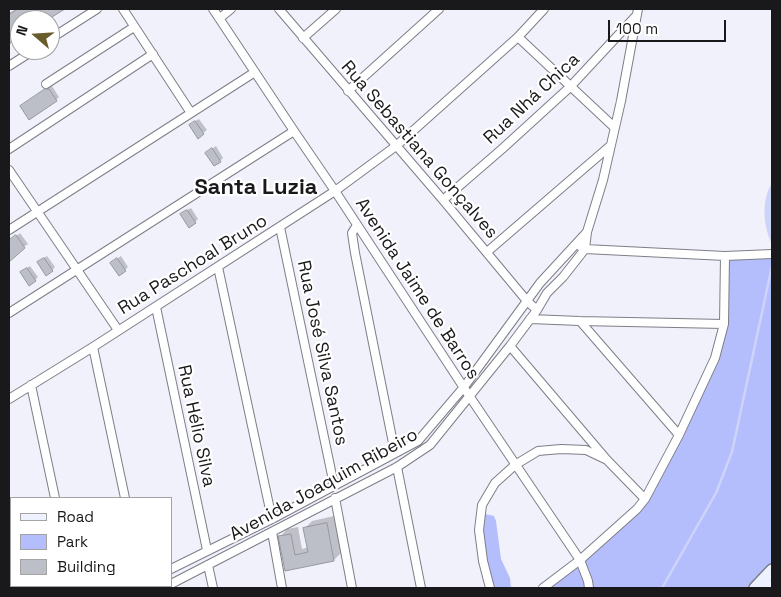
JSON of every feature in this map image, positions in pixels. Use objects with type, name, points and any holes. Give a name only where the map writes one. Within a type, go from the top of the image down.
[{"type":"street","points":[[60,33],[97,9]]},
{"type":"street","points":[[123,9],[191,113]]},
{"type":"street","name":"Avenida Jaime de Barros","points":[[214,9],[515,465],[580,560],[589,588]]},
{"type":"street","points":[[220,18],[230,9]]},
{"type":"street","name":"Rua Sebastiana Gonçalves","points":[[279,9],[528,302],[537,310]]},
{"type":"street","points":[[303,38],[336,9]]},
{"type":"street","points":[[348,91],[439,9]]},
{"type":"street","name":"Rua Paschoal Bruno","points":[[9,399],[156,307],[335,191],[396,146],[518,37],[544,9]]},
{"type":"street","points":[[585,249],[586,232],[603,180],[637,12]]},
{"type":"street","name":"Rua Nhá Chica","points":[[443,200],[570,87],[637,12]]},
{"type":"street","points":[[46,84],[134,27]]},
{"type":"street","points":[[518,37],[614,127]]},
{"type":"street","points":[[9,149],[153,54]]},
{"type":"street","points":[[9,230],[255,72]]},
{"type":"street","points":[[9,313],[294,131]]},
{"type":"street","points":[[487,252],[610,146]]},
{"type":"street","points":[[9,170],[36,213],[118,330]]},
{"type":"street","points":[[357,225],[352,234],[355,253],[395,453]]},
{"type":"street","name":"Rua José Silva Santos","points":[[280,227],[334,485]]},
{"type":"street","name":"Avenida Joaquim Ribeiro","points":[[172,568],[272,519],[418,441],[464,387],[528,302],[540,283],[586,232]]},
{"type":"street","points":[[575,244],[585,249],[725,256],[771,254]]},
{"type":"street","name":"Avenida Joaquim Ribeiro","points":[[172,584],[397,466],[430,445],[510,346],[547,294],[585,249]]},
{"type":"street","points":[[544,588],[580,560],[637,509],[645,499],[679,435],[714,358],[724,324],[725,256]]},
{"type":"street","points":[[218,267],[272,519]]},
{"type":"street","name":"Rua Hélio Silva","points":[[156,307],[207,550]]},
{"type":"street","points":[[530,319],[724,324]]},
{"type":"street","points":[[580,321],[679,435]]},
{"type":"street","points":[[510,346],[607,460],[645,499]]},
{"type":"street","points":[[93,347],[125,497]]},
{"type":"street","points":[[31,385],[55,497]]},
{"type":"street","points":[[490,588],[483,561],[479,530],[482,505],[495,483],[515,465],[538,452],[561,449],[586,450],[607,460]]},
{"type":"street","points":[[397,466],[420,588]]},
{"type":"street","points":[[335,498],[352,588]]},
{"type":"street","points":[[272,532],[282,588]]},
{"type":"street","points":[[208,565],[213,588]]},
{"type":"street","points":[[755,588],[772,570]]},
{"type":"green space","points":[[772,255],[772,570],[754,588],[543,588],[637,509],[715,358],[724,324],[725,256]]},
{"type":"green space","points":[[485,514],[494,516],[496,521],[501,559],[510,578],[511,588],[494,588],[482,540]]},
{"type":"shaded area","points":[[772,183],[772,244],[764,214],[766,197]]},
{"type":"building","points":[[65,9],[60,12],[60,10],[16,10]]},
{"type":"building","points":[[10,14],[9,44],[9,15]]},
{"type":"building","points":[[45,89],[49,89],[57,101],[29,120],[20,106]]},
{"type":"building","points":[[195,121],[204,134],[198,139],[189,125]]},
{"type":"building","points":[[212,148],[221,162],[214,166],[205,153]]},
{"type":"building","points":[[187,210],[196,223],[189,228],[180,214]]},
{"type":"building","points":[[16,235],[25,248],[9,262],[9,240]]},
{"type":"building","points":[[44,258],[53,271],[46,276],[37,262]]},
{"type":"building","points":[[117,258],[126,271],[119,276],[110,263]]},
{"type":"building","points":[[27,268],[36,281],[29,286],[20,272]]},
{"type":"building","points":[[327,523],[334,561],[285,571],[278,536],[291,534],[295,555],[308,552],[303,528]]},
{"type":"waterway","points":[[662,588],[716,493],[732,452],[772,266]]},
{"type":"district","name":"Santa Luzia","points":[[256,188]]}]
